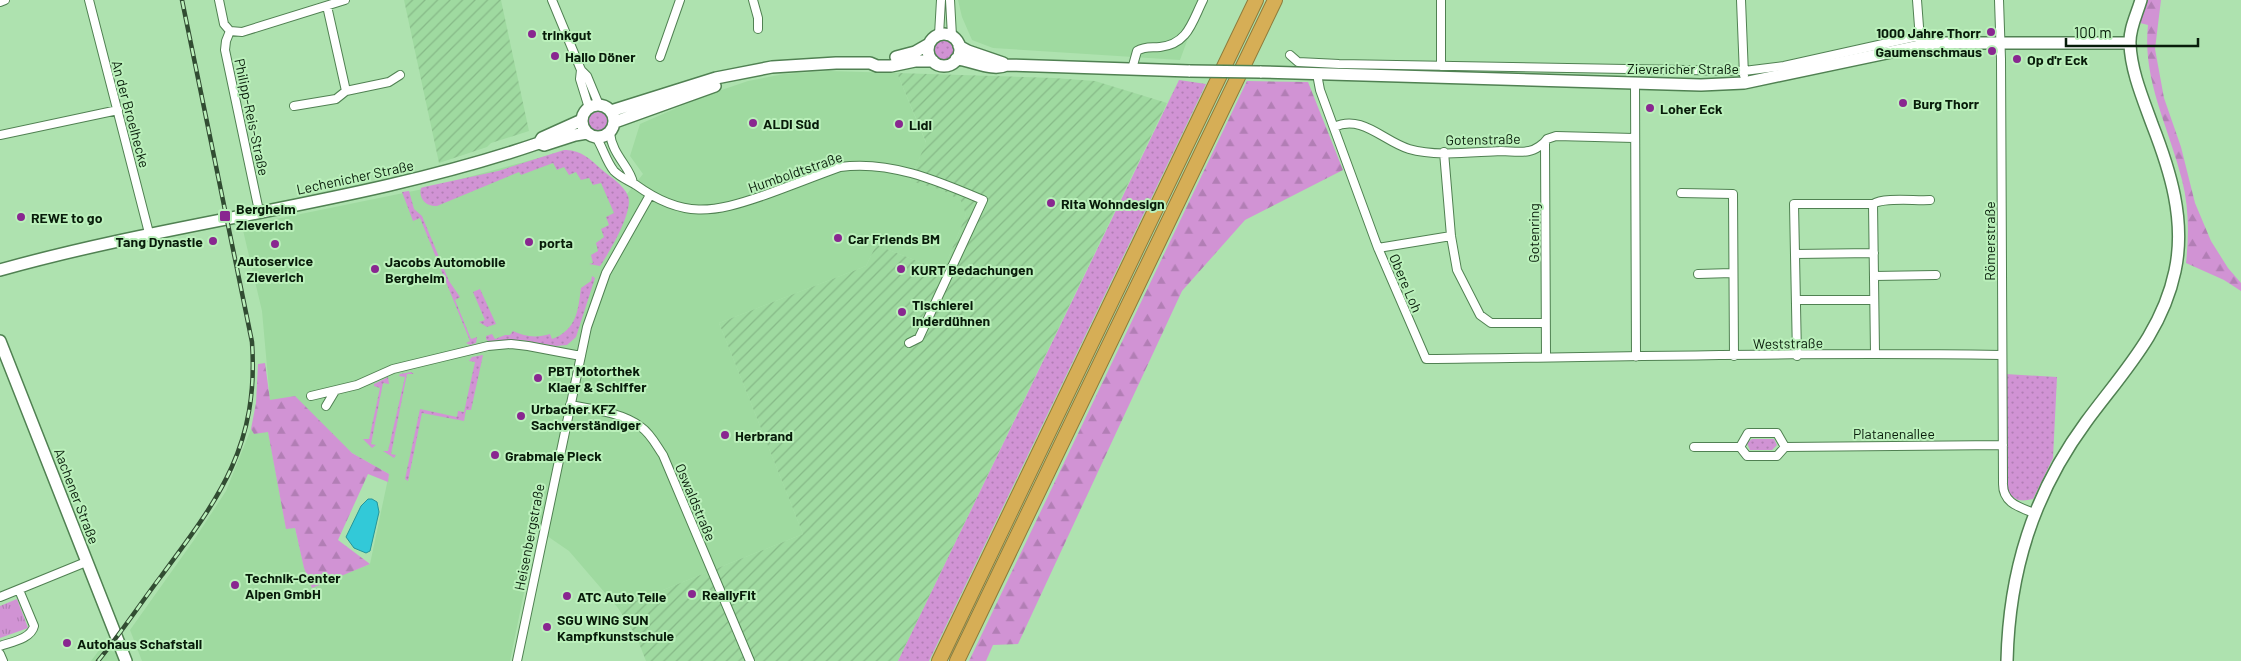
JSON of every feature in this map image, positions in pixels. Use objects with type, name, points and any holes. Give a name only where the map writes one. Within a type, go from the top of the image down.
[{"type":"highway","points":[[939,661],[1256,0]]},
{"type":"highway","points":[[957,661],[1275,0]]},
{"type":"street","points":[[0,2],[5,0]]},
{"type":"street","name":"An der Broelhecke","points":[[89,0],[149,233]]},
{"type":"street","points":[[219,0],[224,24],[230,31],[242,32],[345,0]]},
{"type":"street","points":[[552,0],[581,70],[588,76],[594,106],[612,122],[744,74],[772,67],[806,63],[870,63],[915,52],[929,44],[939,35],[941,0]]},
{"type":"street","points":[[660,57],[680,0]]},
{"type":"street","points":[[753,0],[758,18],[758,29]]},
{"type":"street","points":[[950,0],[952,36],[959,46],[1007,65]]},
{"type":"street","points":[[1132,69],[1137,51],[1142,48],[1165,46],[1181,40],[1203,0]]},
{"type":"street","points":[[1441,0],[1441,66]]},
{"type":"street","points":[[1741,0],[1744,83]]},
{"type":"street","points":[[1917,0],[1920,40]]},
{"type":"street","name":"Römerstraße","points":[[1999,0],[2003,493],[2010,502],[2034,513]]},
{"type":"street","points":[[2007,661],[2008,632],[2015,576],[2034,513],[2072,442],[2135,359],[2150,334],[2165,306],[2176,268],[2178,221],[2173,188],[2168,167],[2139,86],[2130,43],[2141,0]]},
{"type":"street","points":[[327,6],[346,91]]},
{"type":"street","name":"Philipp-Reis-Straße","points":[[230,31],[225,50],[259,211]]},
{"type":"street","points":[[939,35],[952,36]]},
{"type":"street","name":"Zievericher Straße","points":[[1007,65],[1635,83],[1744,83],[1920,40]]},
{"type":"street","name":"Zievericher Straße","points":[[1290,55],[1298,62],[1744,71],[1784,66],[1920,40],[2000,44],[2130,43]]},
{"type":"street","points":[[929,44],[929,53],[933,61]]},
{"type":"street","points":[[956,60],[959,46]]},
{"type":"street","points":[[870,63],[877,66],[891,66],[915,61],[933,61],[945,65],[956,60],[966,60],[996,68],[1007,65]]},
{"type":"street","name":"Obere Loh","points":[[1317,74],[1320,90],[1378,248],[1426,359],[1576,357]]},
{"type":"street","points":[[294,106],[336,99],[346,91],[389,82],[400,75]]},
{"type":"street","points":[[1635,83],[1636,357]]},
{"type":"street","points":[[592,135],[582,120],[594,106]]},
{"type":"street","points":[[0,135],[118,110]]},
{"type":"street","name":"Lechenicher Straße","points":[[539,143],[542,138],[582,120]]},
{"type":"street","name":"Lechenicher Straße","points":[[0,270],[149,233],[414,180],[539,143],[544,145],[575,135],[606,136],[612,122]]},
{"type":"street","name":"Humboldtstraße","points":[[612,122],[616,153],[632,178],[633,183]]},
{"type":"street","name":"Gotenstraße","points":[[1334,128],[1342,124],[1355,124],[1374,130],[1408,149],[1444,152],[1529,151],[1545,143],[1547,139],[1556,136],[1634,138]]},
{"type":"street","name":"Humboldtstraße","points":[[592,135],[613,169],[628,183],[633,183],[650,195],[676,206],[695,210],[728,208],[840,167],[865,165],[886,166],[952,186],[984,200],[919,338],[909,343]]},
{"type":"street","name":"Gotenring","points":[[1545,143],[1546,358]]},
{"type":"street","points":[[1444,152],[1451,236],[1457,270],[1480,314],[1491,323],[1546,323]]},
{"type":"street","points":[[1681,193],[1733,194],[1734,356]]},
{"type":"street","name":"Heisenbergstraße","points":[[517,661],[587,326],[606,273],[650,195]]},
{"type":"street","points":[[1797,356],[1794,204],[1873,204],[1886,199],[1900,201],[1930,200]]},
{"type":"street","points":[[1873,204],[1875,353]]},
{"type":"street","points":[[1378,248],[1451,236]]},
{"type":"street","points":[[1795,254],[1874,253]]},
{"type":"street","points":[[1698,274],[1732,273]]},
{"type":"street","points":[[1874,276],[1936,275]]},
{"type":"street","points":[[1796,300],[1874,300]]},
{"type":"street","name":"Aachener Straße","points":[[0,341],[126,661]]},
{"type":"street","points":[[311,396],[357,385],[393,369],[488,346],[511,344],[581,356]]},
{"type":"street","name":"Weststraße","points":[[1576,357],[1797,356],[1875,353],[2001,355]]},
{"type":"street","points":[[326,406],[335,391]]},
{"type":"street","name":"Oswaldstraße","points":[[570,405],[613,414],[640,425],[652,437],[666,463],[750,661]]},
{"type":"street","points":[[1740,447],[1748,433],[1777,433],[1785,447]]},
{"type":"street","name":"Platanenallee","points":[[1694,447],[1740,447],[1747,456],[1777,456],[1785,447],[2003,445]]},
{"type":"street","points":[[0,597],[86,562]]},
{"type":"street","points":[[0,646],[28,635],[33,630],[32,621],[19,590]]},
{"type":"street","points":[[0,654],[3,661]]},
{"type":"shaded area","points":[[404,0],[501,0],[529,131],[439,163]]},
{"type":"shaded area","points":[[958,0],[1202,0],[1180,60],[993,48],[972,40],[962,17]]},
{"type":"shaded area","points":[[828,71],[897,73],[926,143],[910,180],[942,190],[962,201],[966,215],[943,271],[876,245],[866,266],[719,323],[803,534],[618,608],[569,551],[537,529],[510,661],[142,661],[130,630],[194,540],[226,491],[251,429],[254,434],[268,431],[286,528],[295,528],[304,567],[312,587],[370,564],[389,474],[352,453],[333,436],[270,400],[262,311],[242,226],[428,188],[561,152],[590,161],[617,183],[627,194],[643,174],[630,156],[640,124],[704,96],[748,81],[784,74]]},
{"type":"shaded area","points":[[897,73],[1095,81],[1167,103],[898,661],[646,661],[637,638],[618,608],[803,534],[719,323],[866,266],[876,245],[943,271],[966,215],[961,201],[942,190],[910,181],[926,142]]},
{"type":"shaded area","points":[[106,641],[112,651],[117,653],[120,661],[91,661]]},
{"type":"green space","points":[[2146,0],[2161,0],[2155,49],[2164,98],[2181,147],[2195,203],[2211,241],[2228,268],[2241,283],[2241,291],[2224,280],[2186,263],[2188,232],[2186,200],[2177,160],[2153,84],[2147,45],[2148,25],[2140,23]]},
{"type":"green space","points":[[944,40],[951,43],[954,50],[951,57],[944,60],[937,57],[934,50],[937,43]]},
{"type":"green space","points":[[1179,80],[1206,84],[929,661],[898,661]]},
{"type":"green space","points":[[1247,81],[1308,82],[1343,170],[1245,220],[1182,291],[1018,644],[993,645],[986,661],[969,661]]},
{"type":"green space","points":[[598,112],[605,115],[608,122],[605,129],[598,132],[591,129],[588,122],[591,115]]},
{"type":"green space","points":[[564,150],[575,151],[589,158],[620,184],[628,196],[629,203],[624,221],[600,266],[589,264],[593,263],[591,255],[598,251],[596,243],[604,237],[601,229],[609,225],[606,217],[614,213],[601,183],[593,185],[589,178],[581,180],[576,172],[569,175],[564,167],[557,170],[553,163],[521,175],[519,172],[437,206],[427,204],[421,196],[421,188],[424,187],[498,171]]},
{"type":"green space","points":[[409,191],[414,209],[422,216],[449,281],[460,297],[455,300],[471,339],[477,337],[476,343],[470,345],[466,343],[470,341],[420,218],[413,221],[402,192]]},
{"type":"green space","points":[[592,276],[595,278],[576,337],[567,345],[556,346],[522,340],[488,341],[486,339],[486,336],[492,334],[495,339],[510,335],[513,331],[531,336],[550,334],[552,339],[560,335],[567,330],[575,318],[581,288],[591,281]]},
{"type":"green space","points":[[480,289],[496,324],[487,327],[479,322],[485,320],[473,292]]},
{"type":"green space","points":[[483,355],[471,410],[466,410],[464,421],[422,413],[408,481],[405,479],[420,409],[457,417],[458,411],[464,412],[475,362],[469,361],[472,357]]},
{"type":"green space","points":[[265,363],[270,400],[295,396],[352,453],[389,474],[388,482],[368,474],[338,540],[370,564],[312,588],[304,568],[295,528],[286,529],[268,432],[254,434],[251,429],[256,403],[258,364]]},
{"type":"green space","points":[[411,372],[414,374],[407,374],[391,454],[396,455],[394,458],[383,451],[388,451],[405,377],[399,376],[400,374]]},
{"type":"green space","points":[[2005,374],[2057,377],[2053,458],[2033,499],[2029,500],[2015,498],[2007,490]]},
{"type":"green space","points":[[388,377],[389,384],[383,383],[371,444],[376,445],[372,448],[363,439],[369,439],[380,388],[374,386],[374,384]]},
{"type":"green space","points":[[1752,439],[1774,439],[1777,445],[1772,450],[1750,450],[1747,443]]},
{"type":"green space","points":[[17,599],[28,628],[0,638],[0,606]]},
{"type":"water","points":[[368,499],[377,502],[379,512],[370,551],[366,553],[354,548],[346,537],[361,506]]},
{"type":"railway","points":[[98,661],[183,547],[218,494],[242,440],[249,411],[253,378],[252,342],[182,0]]},
{"type":"place","name":"1000 Jahre Thorr","points":[[1991,32]]},
{"type":"place","name":"trinkgut","points":[[532,34]]},
{"type":"place","name":"Gaumenschmaus","points":[[1992,51]]},
{"type":"place","name":"Hallo Döner","points":[[555,56]]},
{"type":"place","name":"Op d'r Eck","points":[[2017,59]]},
{"type":"place","name":"Burg Thorr","points":[[1903,103]]},
{"type":"place","name":"Loher Eck","points":[[1650,108]]},
{"type":"place","name":"ALDI Süd","points":[[753,123]]},
{"type":"place","name":"Lidl","points":[[899,124]]},
{"type":"place","name":"Rita Wohndesign","points":[[1051,203]]},
{"type":"place","name":"Bergheim Zieverich","points":[[225,216]]},
{"type":"place","name":"REWE to go","points":[[21,217]]},
{"type":"place","name":"Car Friends BM","points":[[838,238]]},
{"type":"place","name":"Tang Dynastie","points":[[213,241]]},
{"type":"place","name":"porta","points":[[529,242]]},
{"type":"place","name":"Autoservice Zieverich","points":[[275,244]]},
{"type":"place","name":"Jacobs Automobile Bergheim","points":[[375,269]]},
{"type":"place","name":"KURT Bedachungen","points":[[901,269]]},
{"type":"place","name":"Tischlerei Inderdühnen","points":[[902,312]]},
{"type":"place","name":"PBT Motorthek Klaer & Schiffer","points":[[538,378]]},
{"type":"place","name":"Urbacher KFZ Sachverständiger","points":[[521,416]]},
{"type":"place","name":"Herbrand","points":[[725,435]]},
{"type":"place","name":"Grabmale Pieck","points":[[495,455]]},
{"type":"place","name":"Technik-Center Alpen GmbH","points":[[235,585]]},
{"type":"place","name":"ReallyFit","points":[[692,594]]},
{"type":"place","name":"ATC Auto Teile","points":[[567,596]]},
{"type":"place","name":"SGU WING SUN Kampfkunstschule","points":[[547,627]]},
{"type":"place","name":"Autohaus Schafstall","points":[[67,643]]}]
